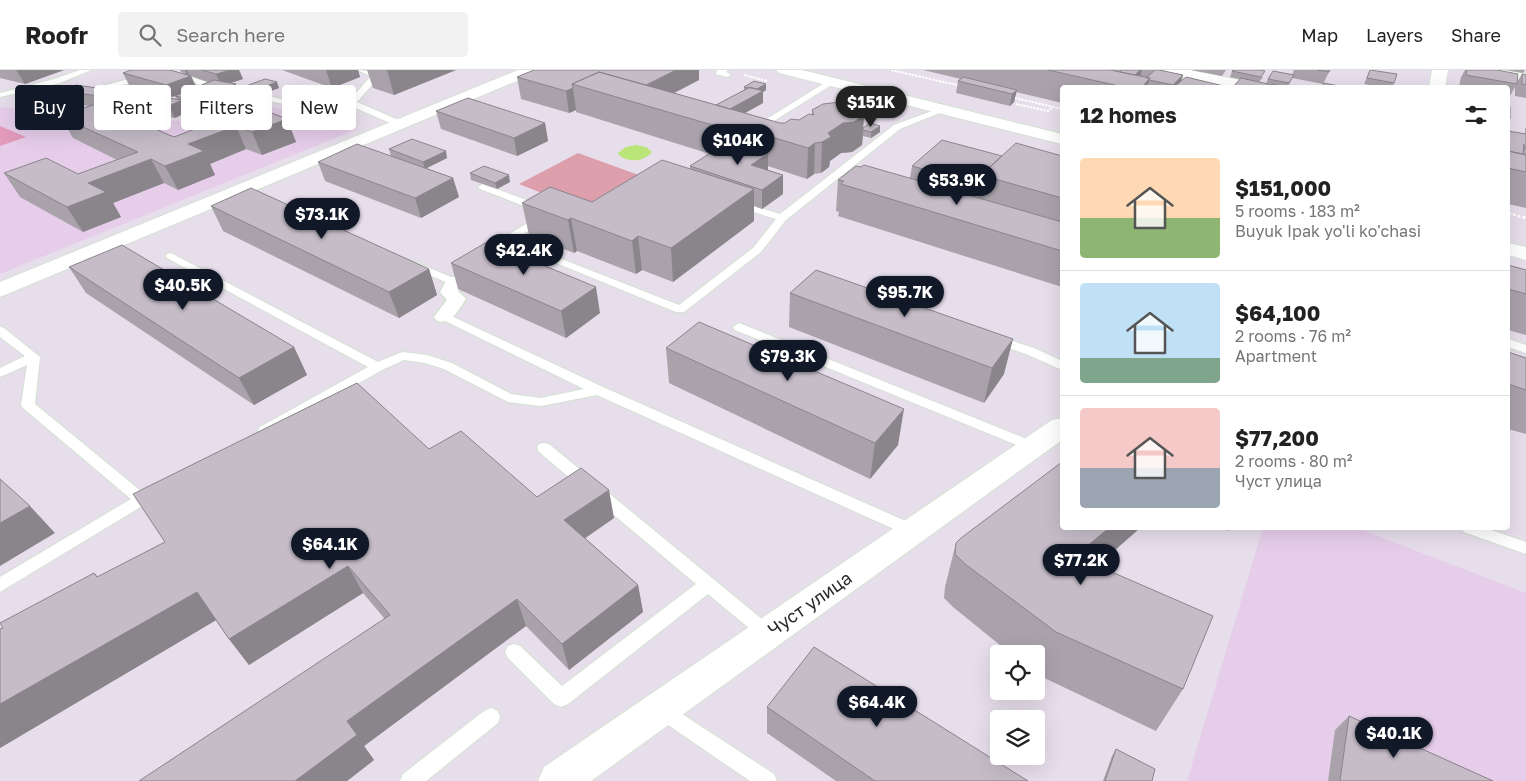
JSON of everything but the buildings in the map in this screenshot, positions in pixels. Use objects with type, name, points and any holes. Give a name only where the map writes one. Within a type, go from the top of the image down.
[{"type":"street","points":[[0,290],[531,70]]},
{"type":"street","points":[[784,70],[829,76],[1060,127]]},
{"type":"street","points":[[1168,70],[1240,85]]},
{"type":"street","points":[[1438,85],[1440,70]]},
{"type":"street","points":[[1475,70],[1526,79]]},
{"type":"street","points":[[829,76],[944,110],[1060,139]]},
{"type":"street","points":[[1510,235],[1526,239]]},
{"type":"street","points":[[1510,250],[1526,254]]},
{"type":"street","points":[[443,317],[457,298],[449,292],[454,282]]},
{"type":"street","name":"Чуст улица","points":[[558,781],[1060,428]]},
{"type":"lane","points":[[0,95],[57,81],[88,70]]},
{"type":"lane","points":[[183,70],[171,74],[209,85]]},
{"type":"lane","points":[[361,70],[376,75]]},
{"type":"lane","points":[[356,98],[376,75],[388,70]]},
{"type":"lane","points":[[709,70],[723,72]]},
{"type":"lane","points":[[113,85],[154,75]]},
{"type":"lane","points":[[763,124],[829,76]]},
{"type":"lane","points":[[356,105],[400,124]]},
{"type":"lane","points":[[483,187],[552,213],[505,240],[680,310],[757,250],[782,218],[897,127],[944,110]]},
{"type":"lane","points":[[243,189],[260,197]]},
{"type":"lane","points":[[726,201],[782,218]]},
{"type":"lane","points":[[171,256],[378,367]]},
{"type":"lane","points":[[401,259],[454,282]]},
{"type":"lane","points":[[443,317],[598,390],[913,531]]},
{"type":"lane","points":[[739,327],[1034,447]]},
{"type":"lane","points":[[0,332],[34,357]]},
{"type":"lane","points":[[982,335],[1030,351],[1060,365]]},
{"type":"lane","points":[[1510,344],[1526,349]]},
{"type":"lane","points":[[251,438],[378,367],[402,356],[427,359],[448,366],[508,398],[541,402],[598,390]]},
{"type":"lane","points":[[0,373],[34,357]]},
{"type":"lane","points":[[34,357],[28,405],[141,499]]},
{"type":"lane","points":[[544,448],[768,634]]},
{"type":"lane","points":[[0,585],[166,485]]},
{"type":"lane","points":[[1475,530],[1526,548]]},
{"type":"lane","points":[[514,652],[561,698],[708,584]]},
{"type":"lane","points":[[661,710],[767,781]]},
{"type":"lane","points":[[410,781],[491,717]]},
{"type":"path","points":[[891,70],[965,87]]},
{"type":"path","points":[[1002,95],[1060,109]]},
{"type":"path","points":[[1021,99],[1016,104],[1048,112],[1053,107]]},
{"type":"path","points":[[1510,214],[1526,218]]},
{"type":"shaded area","points":[[0,107],[15,108],[15,130],[84,130],[84,114],[94,114],[94,130],[171,130],[171,120],[181,121],[181,130],[272,130],[272,107],[282,110],[282,130],[355,130],[0,274]]},
{"type":"shaded area","points":[[0,126],[26,137],[0,146]]},
{"type":"shaded area","points":[[636,145],[646,147],[652,152],[645,158],[636,160],[623,158],[619,155],[618,153],[626,147]]},
{"type":"shaded area","points":[[578,153],[655,181],[597,215],[519,184]]},
{"type":"shaded area","points":[[1262,530],[1362,530],[1526,593],[1526,781],[1187,781]]}]
